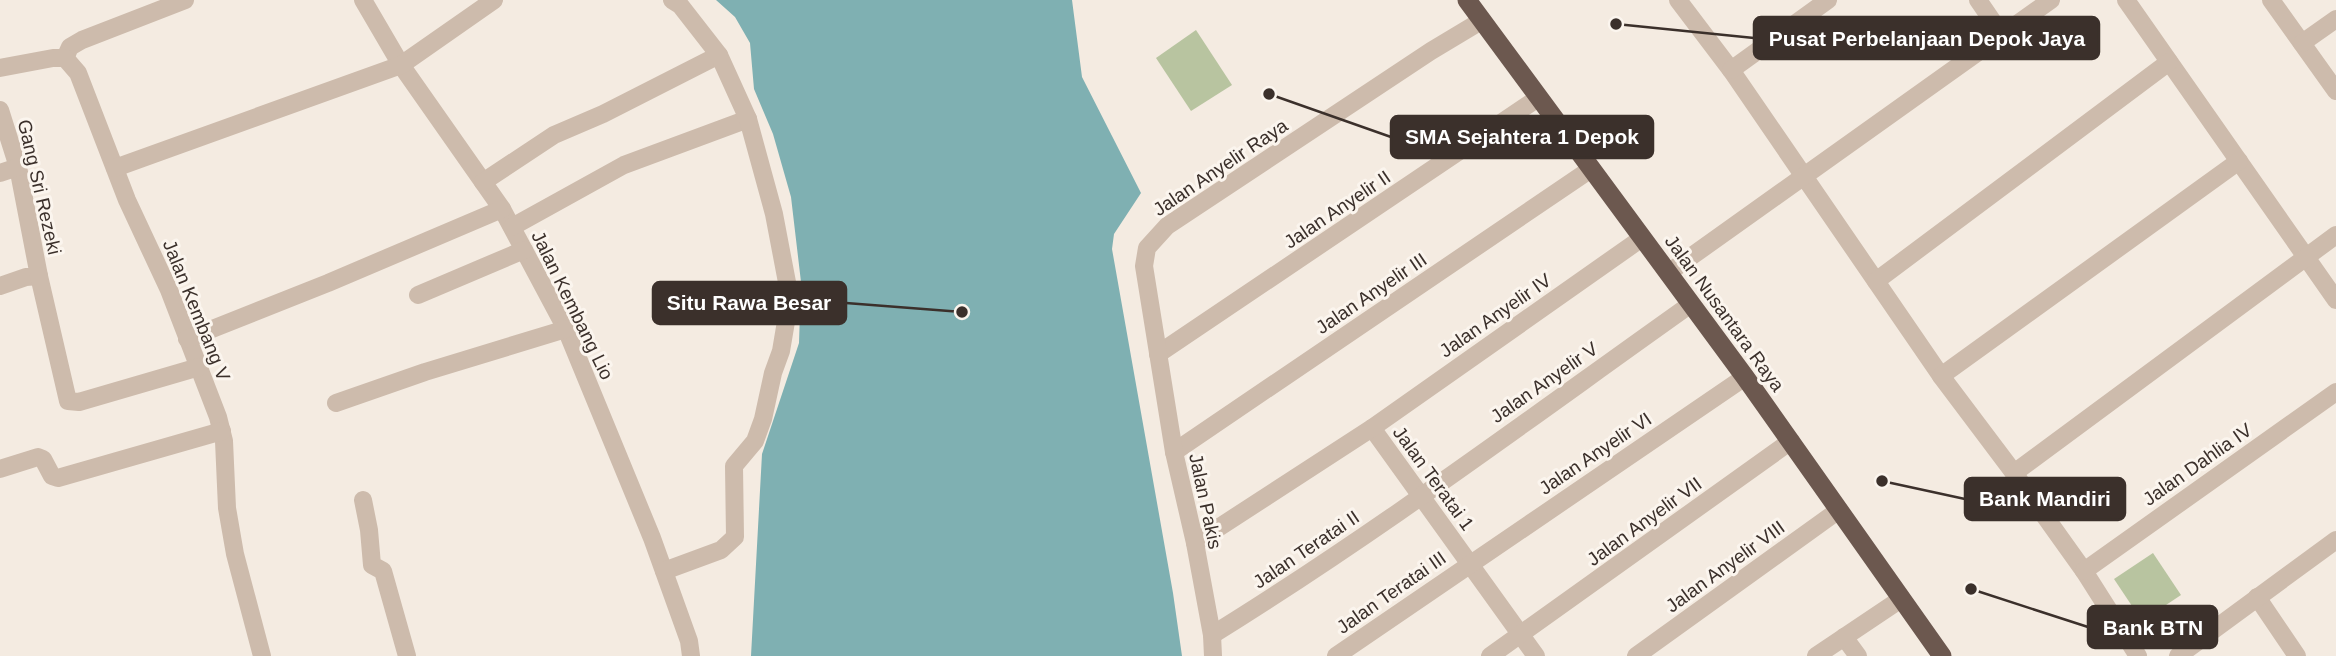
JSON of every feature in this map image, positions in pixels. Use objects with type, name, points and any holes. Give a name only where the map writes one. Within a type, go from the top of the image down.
[{"type":"highway","name":"Jalan Nusantara Raya","points":[[1467,0],[1745,377],[1942,656]]},
{"type":"street","points":[[0,68],[65,58],[70,47],[82,40],[185,0]]},
{"type":"street","name":"Jalan Kembang Lio","points":[[363,0],[401,65],[502,209],[566,329],[664,571],[689,641],[691,656]]},
{"type":"street","points":[[115,168],[401,65],[494,0]]},
{"type":"street","points":[[664,571],[721,550],[735,537],[734,466],[755,441],[763,419],[773,373],[781,351],[790,298],[774,214],[748,119],[719,55],[680,5],[672,0]]},
{"type":"street","points":[[1678,0],[1731,70],[1941,376],[2084,571],[2138,656]]},
{"type":"street","points":[[1731,70],[1828,0]]},
{"type":"street","points":[[1978,0],[2002,35]]},
{"type":"street","points":[[1668,274],[2051,0]]},
{"type":"street","points":[[2126,0],[2336,300]]},
{"type":"street","points":[[2271,0],[2336,91]]},
{"type":"street","points":[[2302,43],[2336,19]]},
{"type":"street","name":"Jalan Anyelir Raya","points":[[1158,354],[1144,266],[1147,248],[1154,238],[1167,226],[1481,21]]},
{"type":"street","points":[[483,182],[554,135],[603,114],[719,55]]},
{"type":"street","name":"Jalan Kembang V","points":[[65,58],[78,73],[127,200],[169,290],[222,430],[227,508],[234,554],[262,656]]},
{"type":"street","points":[[1876,281],[2169,61]]},
{"type":"street","name":"Jalan Anyelir II","points":[[1158,354],[1538,98]]},
{"type":"street","name":"Gang Sri Rezeki","points":[[0,110],[18,167],[39,275],[26,276],[0,286]]},
{"type":"street","points":[[512,227],[624,165],[748,119]]},
{"type":"street","points":[[1941,376],[2239,161]]},
{"type":"street","points":[[0,173],[18,167]]},
{"type":"street","name":"Jalan Anyelir III","points":[[1174,452],[1591,169]]},
{"type":"street","points":[[187,339],[502,209]]},
{"type":"street","points":[[2014,473],[2336,235]]},
{"type":"street","name":"Jalan Anyelir IV","points":[[1372,428],[1642,238]]},
{"type":"street","points":[[418,295],[524,250]]},
{"type":"street","points":[[39,275],[68,401],[79,402],[199,367]]},
{"type":"street","name":"Jalan Anyelir V","points":[[1422,495],[1691,304]]},
{"type":"street","points":[[336,403],[425,372],[566,329]]},
{"type":"street","name":"Jalan Pakis","points":[[1158,354],[1174,452],[1195,542],[1212,635],[1213,656]]},
{"type":"street","name":"Jalan Anyelir VI","points":[[1469,563],[1745,377]]},
{"type":"street","name":"Jalan Dahlia IV","points":[[2084,571],[2336,392]]},
{"type":"street","name":"Jalan Teratai 1","points":[[1195,542],[1372,428],[1536,656]]},
{"type":"street","points":[[0,469],[38,457],[43,459],[52,477],[58,478],[222,430]]},
{"type":"street","name":"Jalan Anyelir VII","points":[[1490,656],[1791,441]]},
{"type":"street","name":"Jalan Teratai II","points":[[1212,635],[1422,495]]},
{"type":"street","points":[[363,500],[372,565],[383,571],[407,656]]},
{"type":"street","name":"Jalan Anyelir VIII","points":[[1636,656],[1839,510]]},
{"type":"street","points":[[2178,656],[2336,540]]},
{"type":"street","name":"Jalan Teratai III","points":[[1336,656],[1469,563]]},
{"type":"street","points":[[2257,597],[2297,656]]},
{"type":"street","points":[[1816,656],[1901,599]]},
{"type":"street","points":[[1844,637],[1858,656]]},
{"type":"green space","points":[[1196,30],[1232,85],[1191,111],[1156,58]]},
{"type":"green space","points":[[2153,553],[2181,595],[2142,621],[2114,579]]},
{"type":"water","points":[[716,0],[1072,0],[1082,77],[1141,193],[1114,234],[1112,249],[1182,656],[751,656],[762,454],[799,343],[801,282],[791,197],[773,134],[754,89],[750,43],[735,17]]},
{"type":"place","name":"Pusat Perbelanjaan Depok Jaya","points":[[1616,24]]},
{"type":"place","name":"SMA Sejahtera 1 Depok","points":[[1269,94]]},
{"type":"place","name":"Situ Rawa Besar","points":[[962,312]]},
{"type":"place","name":"Bank Mandiri","points":[[1882,481]]},
{"type":"place","name":"Bank BTN","points":[[1971,589]]}]
